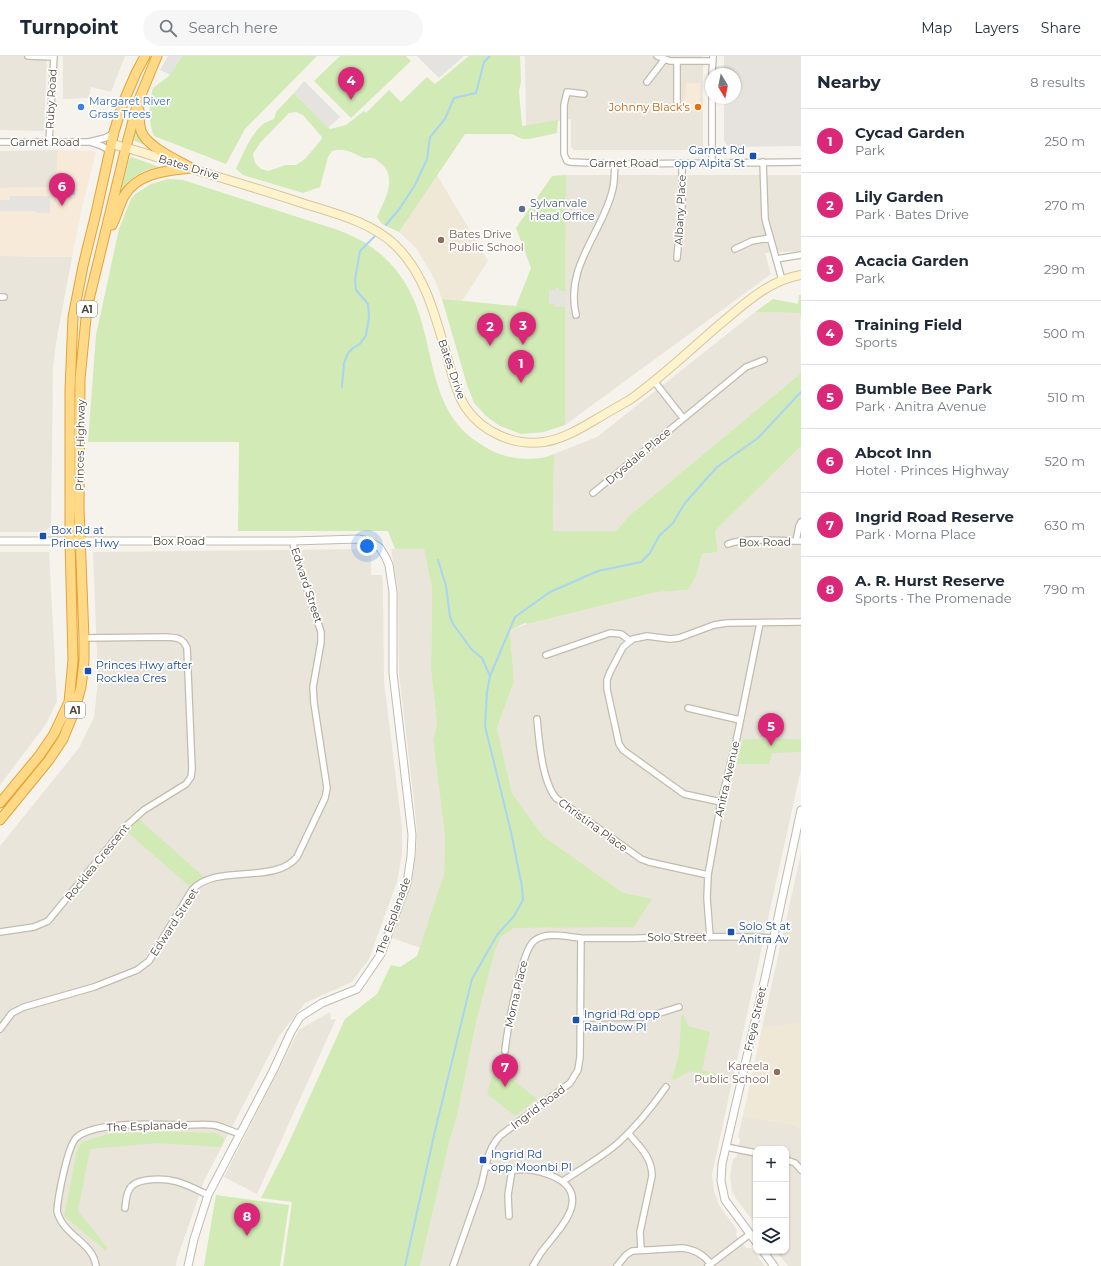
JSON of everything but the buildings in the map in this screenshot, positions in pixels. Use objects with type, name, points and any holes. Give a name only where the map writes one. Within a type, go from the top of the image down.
[{"type":"highway","name":"Princes Highway","points":[[0,803],[40,756],[54,734],[69,702],[73,660],[70,541],[70,390],[73,317],[83,266],[114,132],[123,103],[145,56]]},
{"type":"highway","name":"Princes Highway","points":[[0,820],[63,739],[74,712],[81,686],[84,661],[84,638],[79,500],[81,364],[87,308],[138,102],[157,56]]},
{"type":"highway","points":[[138,102],[140,128],[146,139],[155,147],[191,168]]},
{"type":"highway","points":[[105,234],[113,224],[123,197],[131,186],[138,181],[158,172],[191,168]]},
{"type":"main road","name":"Bates Drive","points":[[111,148],[126,147],[230,179],[339,215],[379,232],[393,243],[404,255],[415,269],[424,287],[434,312],[458,391],[466,408],[477,420],[502,437],[521,442],[552,440],[564,436],[583,427],[622,404],[654,381],[750,299],[782,280],[801,275]]},
{"type":"street","points":[[28,56],[54,57]]},
{"type":"street","points":[[658,56],[664,60],[677,62],[712,59]]},
{"type":"street","name":"Ruby Road","points":[[49,142],[54,57]]},
{"type":"street","points":[[647,82],[664,60]]},
{"type":"street","points":[[677,62],[677,103]]},
{"type":"street","name":"Garnet Road","points":[[584,94],[568,92],[564,105],[564,150],[567,161],[574,163],[615,164],[801,162]]},
{"type":"street","points":[[712,104],[712,162]]},
{"type":"street","name":"Garnet Road","points":[[0,142],[89,142],[105,138],[114,132]]},
{"type":"street","name":"Garnet Road","points":[[89,142],[111,148]]},
{"type":"street","points":[[763,162],[764,214],[782,280]]},
{"type":"street","name":"Albany Place","points":[[677,258],[682,206],[682,163]]},
{"type":"street","points":[[576,315],[574,301],[577,272],[611,197],[614,184],[615,164]]},
{"type":"street","points":[[735,250],[752,242],[770,238]]},
{"type":"street","points":[[776,259],[801,255]]},
{"type":"street","name":"Drysdale Place","points":[[593,494],[746,367],[764,360]]},
{"type":"street","points":[[654,381],[683,418]]},
{"type":"street","points":[[798,541],[798,526],[801,522]]},
{"type":"street","name":"Box Road","points":[[0,541],[293,541],[358,539]]},
{"type":"street","name":"The Esplanade","points":[[96,1266],[92,1254],[88,1248],[66,1229],[59,1217],[58,1211],[64,1174],[71,1146],[76,1139],[87,1132],[107,1127],[154,1124],[213,1125],[240,1134],[273,1071],[290,1032],[300,1017],[322,1003],[357,989],[381,954],[408,876],[412,835],[393,673],[393,599],[390,572],[386,558],[380,548],[369,541],[358,539]]},
{"type":"street","name":"Box Road","points":[[728,544],[745,540],[798,541]]},
{"type":"street","name":"Edward Street","points":[[0,1029],[12,1013],[24,1007],[94,987],[137,970],[149,961],[192,890],[202,882],[214,878],[280,868],[293,862],[297,857],[325,798],[327,788],[313,698],[313,686],[321,642],[321,632],[294,549],[293,541]]},
{"type":"street","points":[[722,802],[684,794],[625,752],[621,747],[607,684],[610,672],[621,650],[630,640],[642,636],[679,638],[727,623],[801,622]]},
{"type":"street","name":"Anitra Avenue","points":[[710,937],[707,898],[708,875],[760,623]]},
{"type":"street","points":[[546,655],[610,633],[621,634],[630,640]]},
{"type":"street","name":"Rocklea Crescent","points":[[0,932],[34,927],[48,921],[126,826],[144,810],[186,784],[191,777],[192,769],[187,648],[184,641],[177,638],[166,637],[84,638]]},
{"type":"street","points":[[688,708],[740,720]]},
{"type":"street","name":"Christina Place","points":[[537,719],[540,746],[548,782],[550,789],[556,798],[641,859],[708,875]]},
{"type":"street","name":"Freya Street","points":[[753,1238],[728,1205],[723,1195],[721,1173],[801,810]]},
{"type":"street","name":"Morna Place","points":[[505,1051],[506,1036],[523,960],[530,945],[537,939],[546,935],[582,938]]},
{"type":"street","name":"Solo Street","points":[[582,938],[773,938]]},
{"type":"street","name":"Ingrid Road","points":[[453,1266],[480,1187],[490,1151],[498,1138],[574,1079],[578,1070],[582,938]]},
{"type":"street","points":[[580,1018],[647,1017],[679,1007]]},
{"type":"street","points":[[563,1182],[616,1144],[628,1133],[658,1099],[666,1087]]},
{"type":"street","points":[[628,1133],[648,1156],[652,1170],[640,1232],[641,1249]]},
{"type":"street","points":[[188,1266],[194,1239],[208,1195],[240,1134]]},
{"type":"street","points":[[726,1147],[753,1152]]},
{"type":"street","points":[[789,1161],[795,1163],[801,1170]]},
{"type":"street","points":[[486,1166],[512,1170],[530,1170],[549,1174],[563,1182],[570,1190],[572,1200],[570,1210],[533,1266]]},
{"type":"street","points":[[509,1216],[510,1207],[508,1195],[512,1170]]},
{"type":"street","points":[[125,1208],[131,1183],[142,1180],[164,1179],[181,1182],[208,1195]]},
{"type":"street","points":[[618,1266],[626,1255],[632,1251],[641,1249],[688,1249],[702,1254],[710,1265],[750,1234]]},
{"type":"street","points":[[765,1254],[774,1266]]},
{"type":"shaded area","points":[[0,56],[47,56],[44,131],[0,130]]},
{"type":"shaded area","points":[[63,56],[125,56],[111,92],[91,87],[89,98],[63,99]]},
{"type":"shaded area","points":[[168,56],[182,56],[170,75],[160,70]]},
{"type":"shaded area","points":[[417,56],[464,56],[439,78]]},
{"type":"shaded area","points":[[525,56],[703,56],[703,147],[701,150],[574,150],[571,147],[571,119],[526,126]]},
{"type":"shaded area","points":[[724,56],[801,56],[801,146],[730,147],[726,144],[724,140],[724,104],[741,104],[741,68],[724,68]]},
{"type":"shaded area","points":[[304,81],[340,117],[328,128],[294,93]]},
{"type":"shaded area","points":[[686,83],[700,83],[700,110],[684,110]]},
{"type":"shaded area","points":[[58,150],[56,187],[0,188],[0,151]]},
{"type":"shaded area","points":[[58,150],[96,152],[72,257],[0,256],[0,188],[56,187]]},
{"type":"shaded area","name":"Bates Drive Public School","points":[[437,175],[488,261],[462,301],[442,299],[435,280],[416,248],[399,232]]},
{"type":"shaded area","points":[[566,175],[801,175],[801,251],[765,253],[771,274],[565,425]]},
{"type":"shaded area","points":[[10,196],[50,196],[50,213],[36,213],[36,211],[0,211],[0,200],[10,200]]},
{"type":"shaded area","points":[[0,256],[72,257],[56,343],[53,368],[51,527],[43,532],[0,532]]},
{"type":"shaded area","points":[[555,288],[559,288],[559,291],[565,291],[565,307],[555,307],[555,304],[549,304],[549,290],[555,290]]},
{"type":"shaded area","points":[[755,312],[800,313],[801,373],[630,515],[616,531],[553,531],[554,454],[597,437]]},
{"type":"shaded area","points":[[801,446],[801,769],[712,1174],[714,1191],[719,1205],[737,1230],[736,1235],[746,1248],[751,1248],[753,1254],[756,1254],[765,1266],[420,1266],[450,1139],[457,1116],[477,1019],[495,951],[501,937],[513,928],[549,928],[651,899],[622,892],[543,836],[512,793],[497,728],[514,682],[510,630],[527,624],[657,592],[688,590],[696,577],[702,554],[718,552],[715,531]]},
{"type":"shaded area","points":[[371,549],[371,575],[382,575],[384,681],[402,828],[402,854],[397,882],[369,959],[352,982],[305,1003],[279,1036],[204,1181],[177,1259],[176,1266],[0,1266],[0,846],[79,748],[94,717],[98,681],[93,552]]},
{"type":"shaded area","points":[[391,549],[424,549],[432,589],[431,670],[437,724],[433,740],[445,837],[444,874],[421,948],[392,938],[412,881],[417,836],[399,673],[398,590]]},
{"type":"shaded area","points":[[0,552],[49,552],[57,701],[46,724],[0,785]]},
{"type":"shaded area","points":[[801,853],[801,1023],[762,1028]]},
{"type":"shaded area","points":[[330,1012],[331,1020],[336,1019],[257,1194],[224,1177],[299,1030]]},
{"type":"shaded area","name":"Kareela Public School","points":[[801,1023],[801,1129],[794,1125],[743,1116],[762,1028]]},
{"type":"shaded area","points":[[743,1116],[794,1125],[801,1129],[801,1266],[788,1266],[778,1254],[789,1254],[789,1146],[753,1146],[753,1221],[732,1192],[730,1176],[733,1159],[737,1156],[740,1140],[738,1136]]},
{"type":"green space","points":[[182,56],[317,56],[245,129],[226,164],[154,136],[150,112],[153,88],[169,76]]},
{"type":"green space","points":[[340,56],[406,56],[411,61],[351,118],[314,81]]},
{"type":"green space","points":[[469,56],[520,56],[521,82],[519,91],[522,126],[558,120],[557,133],[529,139],[522,139],[512,134],[465,134],[399,232],[382,224],[377,217],[386,198],[389,178],[383,165],[372,158],[364,158],[344,150],[332,151],[328,157],[320,187],[303,193],[243,175],[236,169],[254,134],[263,124],[274,119],[276,112],[294,93],[330,129],[346,125],[364,111],[366,113],[389,90],[401,102],[427,77],[435,84]],"holes":[[[296,112],[303,115],[322,137],[321,140],[305,159],[296,165],[286,165],[268,171],[261,169],[255,163],[253,154],[260,143],[289,113]]]},
{"type":"green space","points":[[136,130],[148,146],[132,140]]},
{"type":"green space","points":[[132,157],[159,167],[142,172],[132,178],[121,191],[129,159]]},
{"type":"green space","points":[[566,175],[565,425],[544,432],[521,434],[500,426],[486,416],[474,403],[467,385],[442,299],[516,306],[531,268],[516,228],[552,176]]},
{"type":"green space","points":[[168,179],[183,180],[338,230],[368,245],[389,262],[406,284],[410,292],[418,311],[434,374],[441,394],[450,412],[462,429],[485,447],[506,456],[524,459],[542,458],[554,454],[553,531],[616,531],[630,515],[801,373],[801,446],[715,531],[718,552],[702,554],[696,577],[688,590],[657,592],[527,624],[525,623],[510,630],[514,682],[497,728],[512,793],[543,836],[622,892],[652,899],[634,927],[514,928],[501,937],[495,951],[477,1019],[457,1116],[450,1139],[420,1266],[283,1266],[292,1202],[261,1198],[285,1151],[345,1019],[377,994],[391,965],[400,967],[417,956],[444,874],[445,837],[433,740],[437,724],[431,670],[432,589],[424,549],[395,549],[388,531],[238,531],[239,442],[88,442],[96,335],[119,229],[131,199],[135,194],[151,184]]},
{"type":"green space","points":[[799,295],[801,295],[801,321],[800,313],[755,312],[773,299],[798,304]]},
{"type":"green space","points":[[743,739],[801,739],[801,752],[772,753],[769,764],[737,764]]},
{"type":"green space","points":[[139,819],[204,877],[189,886],[126,831]]},
{"type":"green space","points":[[684,1015],[688,1026],[710,1032],[702,1070],[733,1077],[732,1080],[690,1071],[674,1080],[671,1078],[677,1064],[681,1016]]},
{"type":"green space","points":[[500,1057],[503,1059],[503,1072],[537,1099],[515,1116],[487,1094],[492,1076]]},
{"type":"green space","points":[[160,1131],[216,1133],[223,1137],[224,1140],[221,1147],[156,1143],[90,1149],[78,1211],[107,1247],[106,1251],[64,1216],[77,1150],[82,1142],[108,1134]]},
{"type":"green space","points":[[216,1195],[289,1205],[280,1266],[204,1266]]},
{"type":"water","points":[[61,189],[75,189],[75,195],[61,195]]},
{"type":"waterway","points":[[386,225],[400,208],[415,185],[427,159],[430,137],[445,119],[454,98],[476,93],[484,62],[490,56]]},
{"type":"waterway","points":[[342,387],[344,363],[348,353],[360,344],[366,335],[369,318],[368,304],[356,290],[355,280],[360,251],[375,236]]},
{"type":"waterway","points":[[405,1266],[435,1131],[472,979],[497,935],[514,916],[523,900],[522,887],[511,832],[485,726],[487,692],[490,676],[515,617],[550,592],[598,571],[641,562],[650,553],[659,536],[673,523],[685,503],[717,467],[758,438],[801,392]]},
{"type":"waterway","points":[[438,560],[446,586],[450,617],[453,624],[472,650],[482,658],[490,676]]},
{"type":"place","name":"Training Field","points":[[351,100]]},
{"type":"place","name":"Margaret River Grass Trees","points":[[81,107]]},
{"type":"place","name":"Johnny Black's","points":[[698,107]]},
{"type":"place","name":"Garnet Rd opp Alpita St","points":[[753,156]]},
{"type":"place","name":"Abcot Inn","points":[[62,206]]},
{"type":"place","name":"Sylvanvale Head Office","points":[[522,209]]},
{"type":"place","name":"Bates Drive Public School","points":[[441,240]]},
{"type":"place","name":"Acacia Garden","points":[[523,345]]},
{"type":"place","name":"Lily Garden","points":[[490,346]]},
{"type":"place","name":"Cycad Garden","points":[[521,383]]},
{"type":"place","name":"Box Rd at Princes Hwy","points":[[43,536]]},
{"type":"place","name":"Princes Hwy after Rocklea Cres","points":[[88,671]]},
{"type":"place","name":"Bumble Bee Park","points":[[771,746]]},
{"type":"place","name":"Solo St at Anitra Av","points":[[731,932]]},
{"type":"place","name":"Ingrid Rd opp Rainbow Pl","points":[[576,1020]]},
{"type":"place","name":"Kareela Public School","points":[[777,1072]]},
{"type":"place","name":"Ingrid Road Reserve","points":[[505,1087]]},
{"type":"place","name":"Ingrid Rd opp Moonbi Pl","points":[[483,1160]]},
{"type":"place","name":"A. R. Hurst Reserve","points":[[247,1236]]}]
